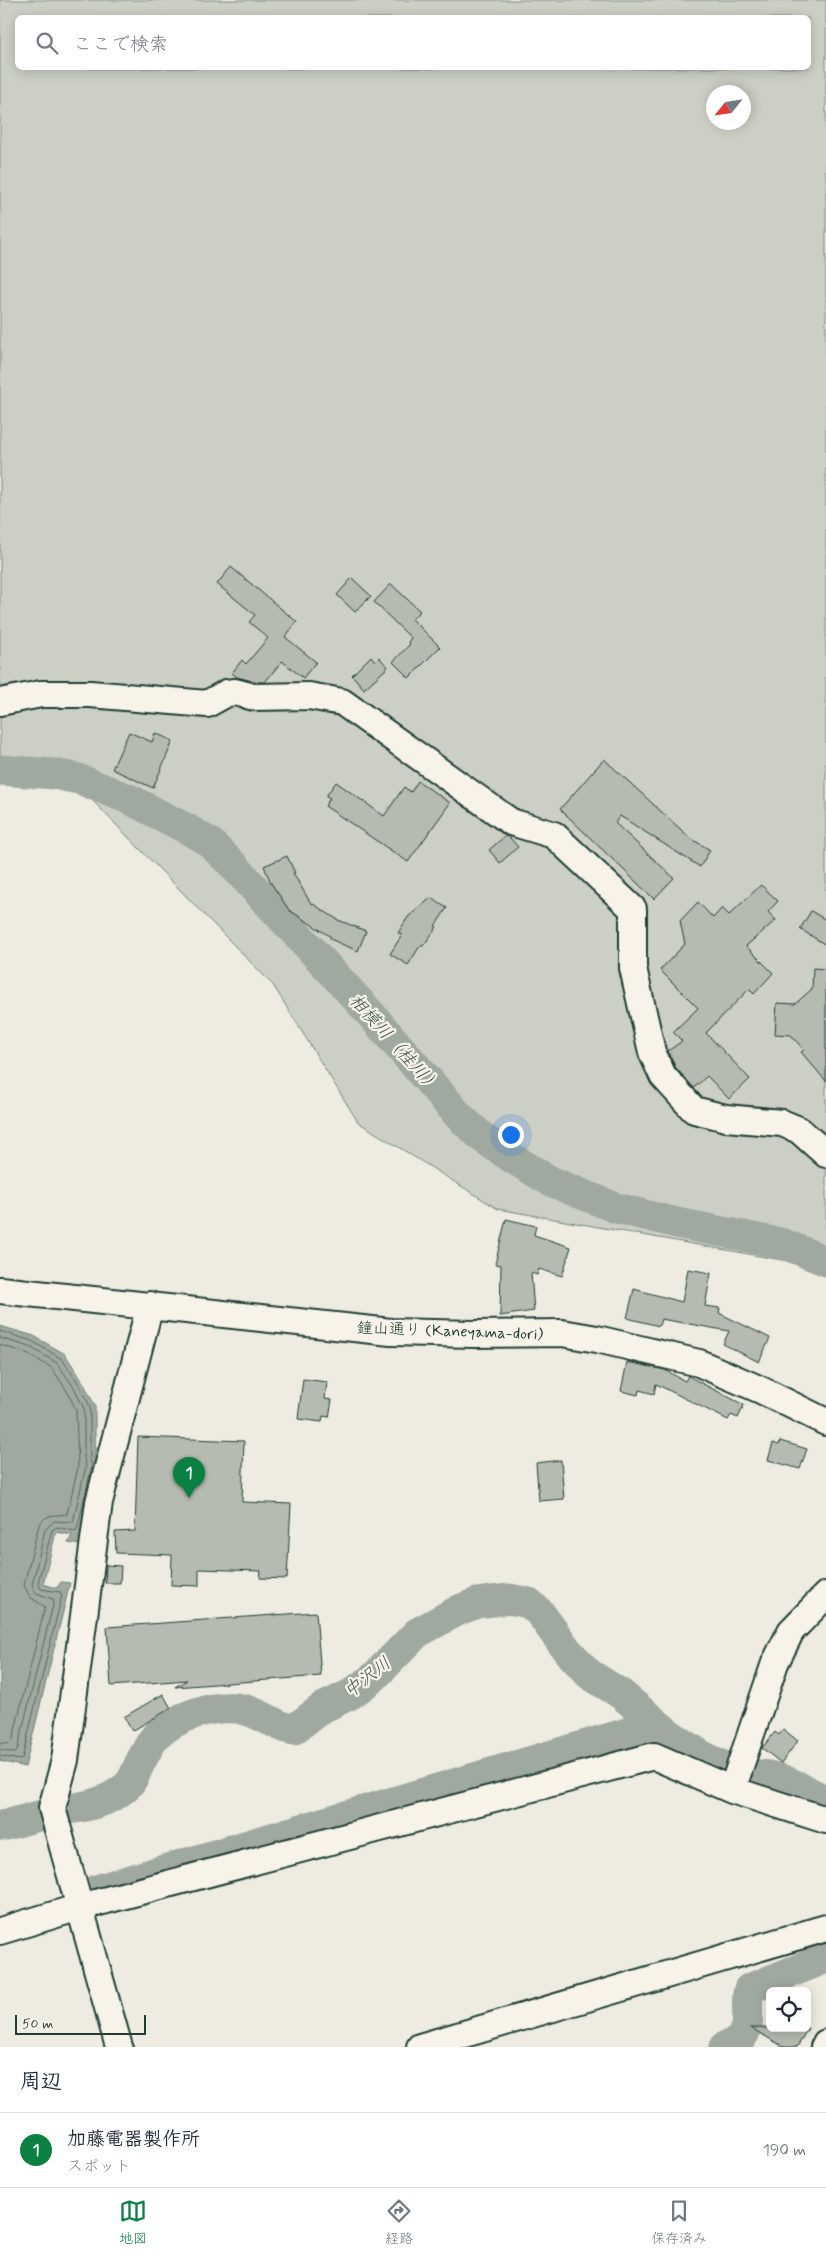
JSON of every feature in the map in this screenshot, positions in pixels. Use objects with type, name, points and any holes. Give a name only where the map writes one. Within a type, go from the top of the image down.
[{"type":"street","points":[[0,702],[41,694],[90,694],[207,704],[227,693],[235,692],[254,697],[310,696],[342,702],[511,822],[554,835],[633,909],[633,968],[652,1052],[663,1076],[694,1110],[726,1118],[782,1123],[799,1130],[826,1154]]},
{"type":"street","name":"鐘山通り (Kaneyama-dori)","points":[[0,1290],[391,1332],[562,1334],[597,1339],[699,1363],[826,1422]]},
{"type":"street","points":[[119,2047],[52,1808],[65,1760],[99,1502],[150,1305]]},
{"type":"street","points":[[732,1790],[775,1663],[791,1631],[826,1595]]},
{"type":"street","points":[[0,1931],[80,1907],[654,1756],[732,1790],[826,1820]]},
{"type":"street","points":[[420,2047],[826,1928]]},
{"type":"street","points":[[824,2047],[826,2043]]},
{"type":"shaded area","points":[[0,0],[826,0],[826,1268],[498,1209],[358,1122],[273,985],[88,796],[0,759]]},
{"type":"water","points":[[0,1326],[34,1336],[65,1354],[83,1382],[95,1406],[95,1459],[98,1462],[79,1545],[68,1543],[72,1535],[56,1532],[43,1584],[57,1588],[61,1582],[70,1583],[25,1767],[0,1761]]},
{"type":"building","points":[[231,567],[297,622],[285,637],[316,662],[303,678],[282,661],[265,682],[256,682],[237,677],[232,673],[242,660],[246,664],[268,638],[249,622],[255,615],[217,584]]},
{"type":"building","points":[[352,578],[371,596],[355,612],[337,595]]},
{"type":"building","points":[[391,584],[420,611],[412,619],[440,647],[409,678],[393,662],[410,644],[408,642],[411,638],[374,602]]},
{"type":"building","points":[[371,656],[375,661],[379,657],[388,667],[364,689],[352,675]]},
{"type":"building","points":[[129,732],[152,742],[155,733],[173,741],[153,788],[112,769]]},
{"type":"building","points":[[604,759],[690,838],[710,850],[700,867],[620,816],[615,823],[674,878],[654,899],[560,809]]},
{"type":"building","points":[[418,781],[450,803],[408,862],[325,806],[330,798],[326,796],[336,782],[384,816],[404,787],[411,792]]},
{"type":"building","points":[[505,836],[510,838],[518,847],[500,863],[489,850]]},
{"type":"building","points":[[287,856],[295,873],[293,873],[310,902],[338,920],[366,931],[358,951],[330,939],[331,937],[289,910],[271,883],[264,866]]},
{"type":"building","points":[[761,885],[778,901],[768,912],[776,920],[746,946],[773,973],[754,994],[749,989],[706,1033],[750,1079],[729,1099],[707,1076],[694,1088],[676,1068],[668,1051],[682,1041],[673,1032],[698,1008],[660,970],[685,944],[680,921],[698,902],[713,918],[722,908],[729,915]]},
{"type":"building","points":[[431,898],[447,908],[435,926],[437,927],[423,946],[420,946],[408,965],[390,954],[402,935],[398,933],[408,917]]},
{"type":"building","points":[[811,911],[826,920],[826,945],[800,929]]},
{"type":"building","points":[[813,968],[826,969],[826,1081],[801,1052],[804,1050],[791,1035],[775,1034],[777,1003],[795,1004],[812,989]]},
{"type":"building","points":[[506,1219],[536,1226],[534,1235],[571,1247],[562,1276],[539,1269],[537,1275],[531,1273],[534,1311],[500,1316],[501,1265],[495,1264]]},
{"type":"building","points":[[688,1269],[711,1273],[705,1306],[720,1308],[719,1313],[770,1338],[759,1362],[723,1344],[729,1331],[661,1319],[659,1326],[627,1318],[634,1289],[682,1302]]},
{"type":"building","points":[[627,1362],[665,1370],[685,1381],[688,1376],[744,1405],[738,1418],[731,1415],[728,1420],[656,1384],[654,1394],[639,1390],[638,1395],[621,1391]]},
{"type":"building","points":[[303,1379],[327,1382],[325,1399],[332,1400],[329,1417],[323,1416],[322,1422],[298,1419]]},
{"type":"building","points":[[138,1437],[244,1441],[242,1502],[291,1504],[287,1579],[260,1578],[261,1571],[199,1569],[199,1586],[171,1585],[172,1555],[116,1553],[115,1532],[135,1531]]},
{"type":"building","points":[[780,1441],[807,1449],[800,1469],[768,1460],[773,1443],[779,1445]]},
{"type":"building","points":[[561,1460],[564,1499],[539,1501],[536,1463]]},
{"type":"building","points":[[106,1565],[121,1566],[120,1583],[105,1583]]},
{"type":"building","points":[[316,1612],[321,1676],[175,1687],[187,1680],[111,1686],[107,1627]]},
{"type":"building","points":[[163,1694],[171,1708],[132,1731],[124,1717]]},
{"type":"building","points":[[783,1729],[798,1741],[781,1763],[762,1748],[775,1732],[779,1735]]},
{"type":"building","points":[[751,2028],[766,2028],[766,2032],[806,2032],[797,2047],[784,2047]]},
{"type":"waterway","name":"相模川（桂川）","points":[[0,770],[54,774],[79,779],[131,800],[209,842],[233,865],[368,1011],[460,1117],[483,1138],[550,1181],[616,1208],[677,1223],[784,1244],[826,1261]]},
{"type":"waterway","name":"中沢川","points":[[66,1809],[100,1802],[123,1790],[131,1781],[156,1736],[185,1717],[215,1709],[236,1708],[244,1709],[293,1730],[322,1708],[351,1694],[374,1677],[417,1633],[459,1610],[477,1603],[509,1599],[529,1603],[540,1613],[567,1650],[589,1674],[621,1694],[669,1734],[699,1754],[725,1767]]},
{"type":"waterway","name":"中沢川","points":[[91,1897],[96,1890],[657,1724]]},
{"type":"waterway","name":"中沢川","points":[[750,1775],[771,1776],[780,1779],[826,1801]]},
{"type":"waterway","name":"中沢川","points":[[0,1825],[42,1815]]},
{"type":"waterway","name":"中沢川","points":[[724,2047],[734,2043],[744,2035],[747,2022],[749,1989],[826,1958]]},
{"type":"place","name":"加藤電器製作所","points":[[189,1498]]}]
